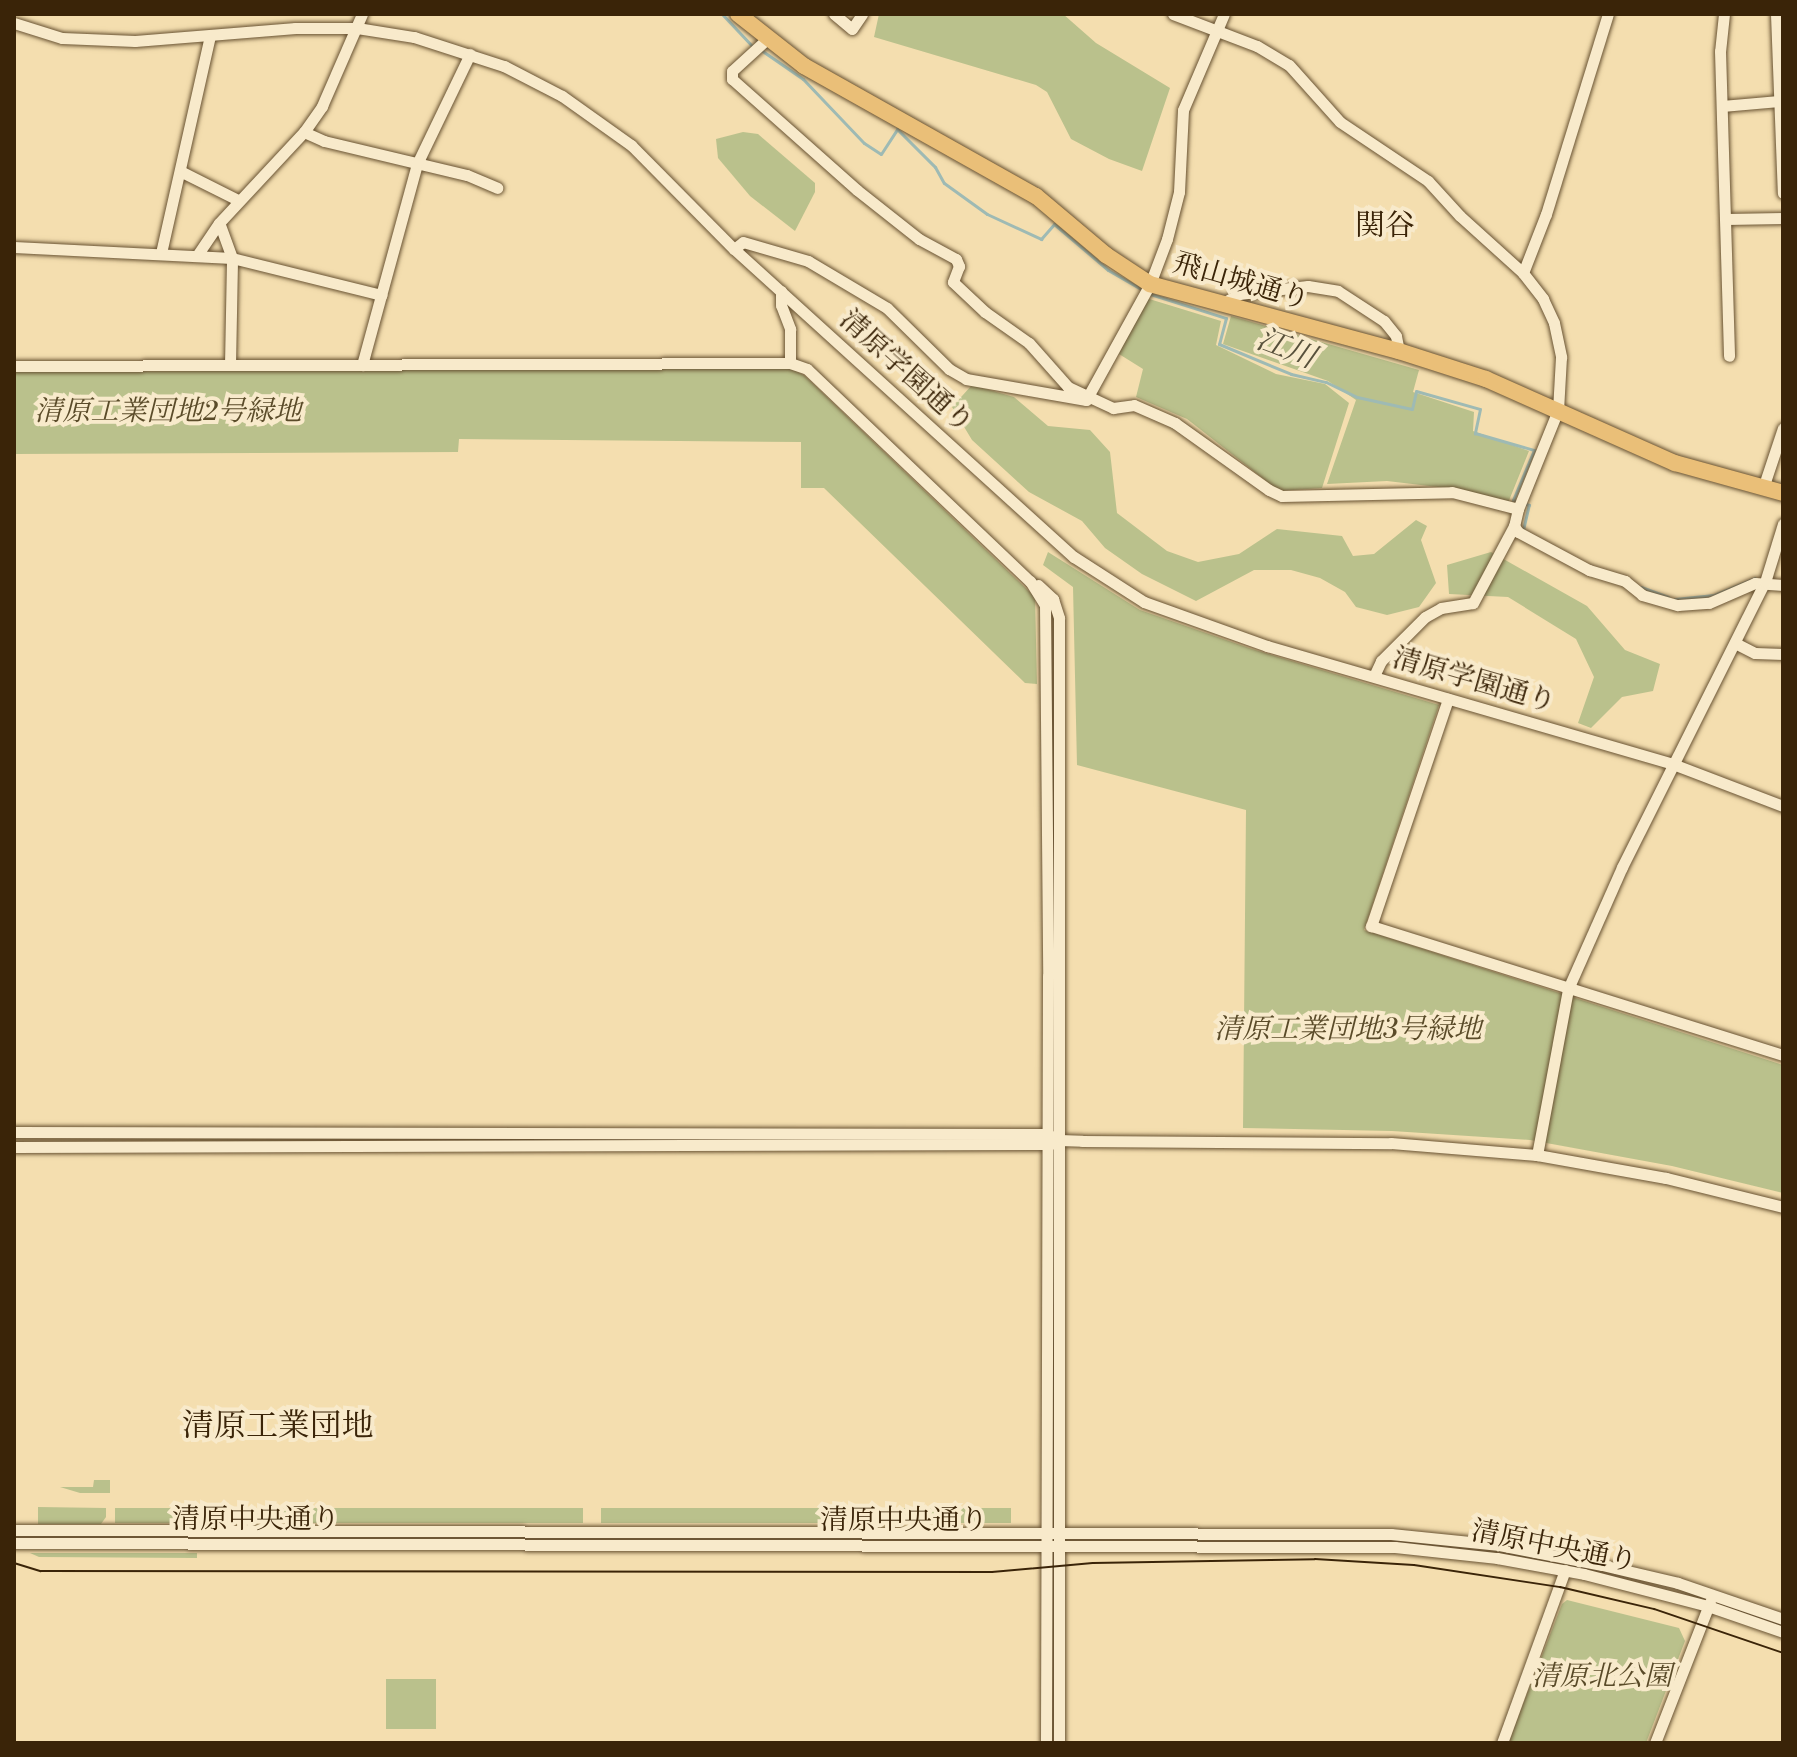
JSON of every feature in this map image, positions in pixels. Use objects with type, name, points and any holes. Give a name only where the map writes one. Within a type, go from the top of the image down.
[{"type":"highway","name":"飛山城通り","points":[[738,14],[767,39],[826,79],[1009,179],[1106,255],[1150,284],[1399,351],[1486,379],[1675,463],[1783,493]]},
{"type":"street","points":[[198,254],[238,200],[304,132],[322,106],[362,14]]},
{"type":"street","points":[[834,14],[852,29],[862,14]]},
{"type":"street","points":[[1173,14],[1257,46],[1289,65],[1340,122],[1428,181],[1460,216],[1523,273],[1543,299],[1554,323],[1561,357],[1558,410],[1514,526],[1473,603],[1441,608],[1425,617],[1381,661],[1374,676]]},
{"type":"street","points":[[734,249],[743,242],[808,261],[887,308],[949,369],[966,379],[1081,401],[1091,396],[1150,284],[1179,192],[1183,110],[1224,14]]},
{"type":"street","points":[[1523,273],[1546,214],[1608,14]]},
{"type":"street","points":[[1724,14],[1720,51],[1729,356]]},
{"type":"street","points":[[1776,14],[1783,193]]},
{"type":"street","name":"清原学園通り","points":[[14,23],[62,38],[135,41],[295,28],[357,28],[414,37],[470,54],[533,80],[594,117],[642,156],[734,249],[1074,557],[1144,602],[1267,646],[1673,764],[1783,806]]},
{"type":"street","points":[[161,253],[210,35]]},
{"type":"street","points":[[767,39],[732,71],[732,79],[857,190],[919,239],[956,259],[959,266],[953,282],[1029,343],[1068,387],[1113,408],[1134,405],[1175,423],[1282,496],[1383,491],[1452,492],[1518,509]]},
{"type":"street","points":[[362,365],[417,164],[470,54]]},
{"type":"street","points":[[1722,106],[1779,101]]},
{"type":"street","points":[[304,132],[324,141],[467,175],[497,188]]},
{"type":"street","points":[[180,171],[238,200]]},
{"type":"street","points":[[1726,219],[1783,218]]},
{"type":"street","points":[[219,223],[232,258],[230,365]]},
{"type":"street","points":[[14,247],[232,258],[381,295]]},
{"type":"street","points":[[1220,305],[1239,294],[1322,287],[1338,291],[1384,321],[1396,336],[1399,351]]},
{"type":"street","points":[[781,291],[781,305],[790,329],[790,363]]},
{"type":"street","points":[[14,366],[790,363],[807,369],[1030,581],[1053,599],[1059,618],[1046,1530],[1046,1743]]},
{"type":"street","points":[[1763,488],[1783,428]]},
{"type":"street","points":[[1537,1155],[1568,989],[1673,764],[1765,582],[1783,524]]},
{"type":"street","points":[[1514,526],[1518,532],[1589,570],[1625,581],[1642,595],[1678,605],[1709,603],[1765,582],[1783,585]]},
{"type":"street","points":[[1735,643],[1755,653],[1783,654]]},
{"type":"street","points":[[1448,699],[1371,926],[1783,1055]]},
{"type":"street","points":[[14,1132],[1391,1143],[1537,1155],[1666,1178],[1783,1207]]},
{"type":"street","points":[[14,1147],[1051,1140]]},
{"type":"street","points":[[1051,1140],[1059,1530],[1059,1743]]},
{"type":"street","name":"清原中央通り","points":[[14,1530],[1059,1530],[1391,1534],[1499,1545],[1567,1557],[1712,1594],[1783,1619]]},
{"type":"street","name":"清原中央通り","points":[[14,1543],[1395,1547],[1497,1558],[1565,1570],[1708,1606],[1783,1632]]},
{"type":"street","points":[[1502,1743],[1565,1570]]},
{"type":"street","points":[[1655,1743],[1712,1594]]},
{"type":"green space","points":[[879,14],[1063,14],[1096,43],[1170,88],[1142,171],[1109,159],[1071,139],[1047,92],[1036,85],[874,37]]},
{"type":"green space","points":[[743,132],[758,134],[815,183],[815,192],[795,231],[750,196],[718,158],[716,139]]},
{"type":"green space","points":[[1146,298],[1221,321],[1216,345],[1276,374],[1325,384],[1349,403],[1322,488],[1279,491],[1187,419],[1136,397],[1143,369],[1119,354]]},
{"type":"green space","points":[[1231,316],[1419,370],[1413,392],[1474,412],[1473,431],[1529,451],[1508,503],[1455,489],[1387,481],[1327,484],[1356,400],[1328,381],[1223,344]]},
{"type":"green space","name":"清原工業団地2号緑地","points":[[791,368],[805,376],[1035,597],[1037,684],[1025,683],[824,488],[801,488],[801,442],[459,439],[458,452],[14,454],[14,372]]},
{"type":"green space","points":[[972,385],[1014,397],[1048,426],[1090,430],[1110,452],[1117,513],[1167,551],[1198,562],[1239,554],[1277,529],[1342,536],[1353,556],[1374,554],[1416,520],[1427,526],[1421,540],[1436,583],[1419,607],[1387,615],[1356,607],[1345,592],[1320,578],[1291,570],[1254,570],[1196,601],[1142,574],[1105,548],[1082,521],[1029,492],[972,440],[952,407]]},
{"type":"green space","name":"清原工業団地3号緑地","points":[[1048,552],[1140,610],[1252,649],[1439,705],[1364,930],[1783,1065],[1783,1193],[1672,1166],[1530,1140],[1392,1131],[1243,1128],[1246,810],[1077,765],[1073,587],[1043,565]]},
{"type":"green space","points":[[1491,552],[1587,606],[1625,650],[1660,664],[1653,691],[1622,697],[1591,728],[1578,723],[1594,677],[1576,639],[1508,597],[1449,594],[1447,565]]},
{"type":"green space","points":[[94,1480],[110,1480],[110,1493],[80,1493],[60,1487],[93,1487]]},
{"type":"green space","points":[[38,1507],[106,1508],[106,1517],[101,1524],[38,1524]]},
{"type":"green space","points":[[115,1508],[583,1508],[583,1523],[115,1523]]},
{"type":"green space","points":[[601,1508],[1011,1508],[1011,1523],[601,1523]]},
{"type":"green space","points":[[30,1553],[197,1553],[197,1558],[39,1557]]},
{"type":"green space","name":"清原北公園","points":[[1567,1600],[1679,1628],[1685,1641],[1646,1743],[1508,1743],[1562,1604]]},
{"type":"green space","points":[[386,1679],[436,1679],[436,1729],[386,1729]]},
{"type":"waterway","name":"江川","points":[[722,14],[752,46]]},
{"type":"waterway","name":"江川","points":[[761,50],[803,79],[864,143],[881,154],[897,129],[935,167],[944,183],[987,214],[1041,239],[1054,224],[1108,270],[1141,289]]},
{"type":"waterway","name":"江川","points":[[1147,293],[1226,318],[1219,344],[1291,374],[1326,382],[1357,397],[1412,409],[1416,391],[1480,409],[1475,433],[1534,450],[1513,500],[1516,501]]},
{"type":"waterway","name":"江川","points":[[1523,503],[1529,505],[1523,530]]},
{"type":"waterway","name":"江川","points":[[1675,599],[1714,595],[1755,578]]},
{"type":"waterway","name":"江川","points":[[1641,587],[1668,597]]},
{"type":"tram line","points":[[14,1563],[41,1571],[992,1572],[1093,1563],[1315,1559],[1414,1565],[1560,1587],[1654,1609],[1783,1653]]},
{"type":"district","name":"関谷","points":[[1385,226]]},
{"type":"district","name":"清原工業団地","points":[[278,1426]]}]
